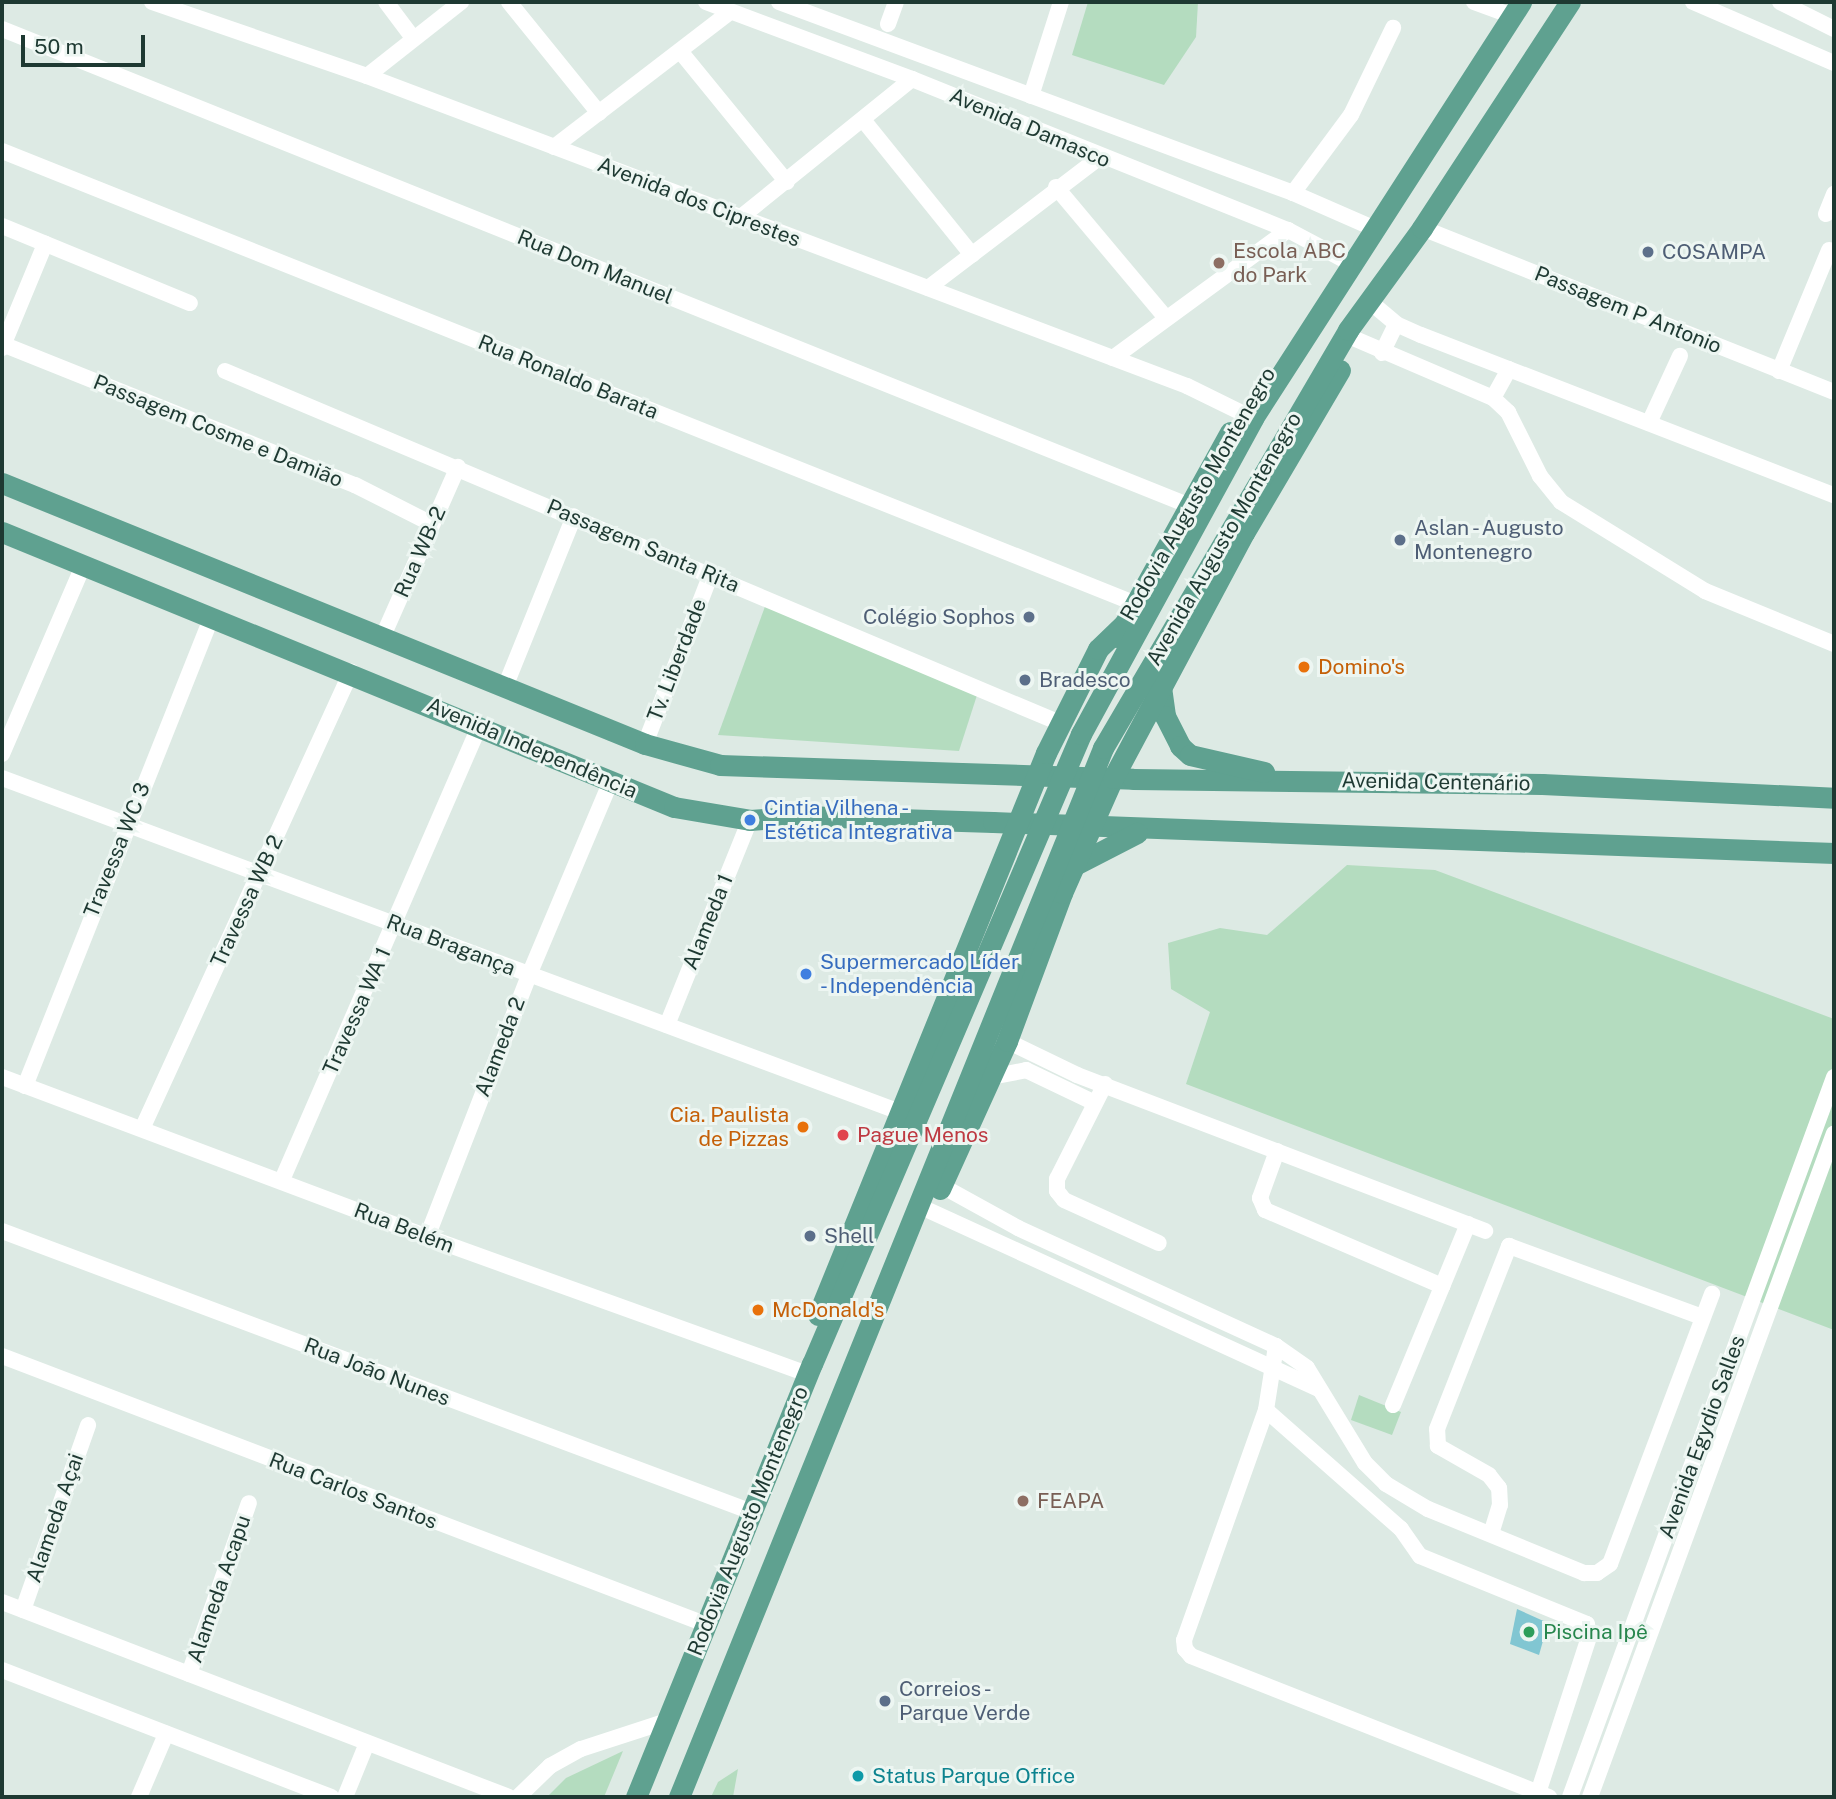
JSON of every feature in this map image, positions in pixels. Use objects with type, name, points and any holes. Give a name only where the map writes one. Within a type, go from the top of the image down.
[{"type":"main road","name":"Rodovia Augusto Montenegro","points":[[679,1797],[868,1333],[885,1317],[1007,1041],[1062,893],[1113,778],[1156,695],[1342,368],[1350,334],[1369,300],[1422,228],[1570,2]]},
{"type":"main road","name":"Rodovia Augusto Montenegro","points":[[636,1797],[810,1369],[803,1352],[993,886],[1015,823],[1059,723],[1098,649],[1123,625],[1188,505],[1308,306],[1335,288],[1516,9]]},
{"type":"main road","name":"Avenida Augusto Montenegro","points":[[810,1369],[1081,734],[1253,418],[1335,288]]},
{"type":"main road","name":"Avenida Augusto Montenegro","points":[[868,1333],[1103,748],[1317,382],[1350,334]]},
{"type":"main road","points":[[2,483],[645,744],[720,765],[1037,774]]},
{"type":"main road","name":"Avenida Independência","points":[[2,532],[351,672],[674,807],[750,820],[803,816],[1015,823],[1091,829]]},
{"type":"main road","points":[[1123,625],[1066,732],[1072,754],[1094,763],[1103,760],[1156,695],[1172,734],[1190,755],[1286,780]]},
{"type":"main road","name":"Avenida Centenário","points":[[1037,774],[1113,778],[1542,784],[1834,798]]},
{"type":"main road","points":[[1091,829],[1834,853]]},
{"type":"main road","points":[[1074,865],[1142,831]]},
{"type":"main road","points":[[993,886],[1016,855],[1037,848],[1058,856],[1065,866],[1062,893]]},
{"type":"street","name":"Avenida dos Ciprestes","points":[[152,2],[178,6],[368,76],[1113,358],[1242,413]]},
{"type":"street","points":[[386,2],[414,38]]},
{"type":"street","points":[[368,76],[460,2]]},
{"type":"street","points":[[509,2],[598,113]]},
{"type":"street","name":"Avenida Damasco","points":[[706,2],[912,79],[1100,157],[1287,230],[1350,264]]},
{"type":"street","name":"Avenida Damasco","points":[[779,2],[1293,193],[1373,228]]},
{"type":"street","points":[[888,24],[896,2]]},
{"type":"street","points":[[1031,96],[1061,2]]},
{"type":"street","points":[[1474,2],[1516,9]]},
{"type":"street","points":[[1693,2],[1834,63]]},
{"type":"street","points":[[1780,2],[1834,29]]},
{"type":"street","points":[[554,147],[730,12]]},
{"type":"street","points":[[1293,193],[1351,115],[1393,28]]},
{"type":"street","name":"Rua Dom Manuel","points":[[2,29],[1188,505]]},
{"type":"street","points":[[680,51],[787,182]]},
{"type":"street","points":[[741,217],[864,121],[912,79]]},
{"type":"street","points":[[864,121],[972,255]]},
{"type":"street","name":"Rua Ronaldo Barata","points":[[2,151],[1134,603]]},
{"type":"street","points":[[928,288],[1056,187],[1100,157]]},
{"type":"street","points":[[1056,187],[1165,317]]},
{"type":"street","points":[[1826,215],[1834,194]]},
{"type":"street","points":[[2,226],[190,303]]},
{"type":"street","name":"Passagem P Antonio","points":[[1422,228],[1834,392]]},
{"type":"street","points":[[1113,358],[1165,317],[1287,230]]},
{"type":"street","points":[[2,346],[46,244]]},
{"type":"street","points":[[1779,371],[1829,250]]},
{"type":"street","points":[[1369,300],[1396,324],[1834,495]]},
{"type":"street","points":[[1382,353],[1396,324]]},
{"type":"street","points":[[1350,334],[1382,353],[1493,398],[1508,412],[1541,476],[1561,502],[1705,591],[1834,644]]},
{"type":"street","name":"Passagem Cosme e Damião","points":[[2,346],[355,485],[432,524]]},
{"type":"street","points":[[1649,423],[1680,356]]},
{"type":"street","points":[[1493,398],[1509,369]]},
{"type":"street","name":"Passagem Santa Rita","points":[[225,372],[458,467],[1059,723]]},
{"type":"street","name":"Rua WB-2","points":[[383,636],[458,467]]},
{"type":"street","points":[[505,687],[574,516]]},
{"type":"street","points":[[2,754],[83,566]]},
{"type":"street","name":"Tv. Liberdade","points":[[645,744],[710,576]]},
{"type":"street","name":"Travessa WC 3","points":[[24,1086],[212,616]]},
{"type":"street","name":"Travessa WB 2","points":[[142,1129],[351,672]]},
{"type":"street","name":"Travessa WA 1","points":[[282,1180],[395,925],[479,726]]},
{"type":"street","name":"Rua Bragança","points":[[2,778],[900,1112]]},
{"type":"street","name":"Alameda 2","points":[[427,1237],[529,975],[611,781]]},
{"type":"street","name":"Alameda 1","points":[[667,1025],[750,820]]},
{"type":"street","points":[[1007,1041],[1105,1084],[1485,1231]]},
{"type":"street","points":[[1027,1070],[1033,1054]]},
{"type":"street","points":[[990,1077],[1027,1070],[1095,1103]]},
{"type":"street","name":"Rua Belém","points":[[2,1077],[282,1180],[427,1237],[810,1369]]},
{"type":"street","name":"Avenida Egydio Salles","points":[[1570,1797],[1834,1077]]},
{"type":"street","points":[[1105,1084],[1057,1180],[1057,1191],[1064,1200],[1159,1243]]},
{"type":"street","name":"Avenida Egydio Salles","points":[[1590,1797],[1834,1133]]},
{"type":"street","points":[[1277,1151],[1260,1198],[1265,1210],[1442,1286]]},
{"type":"street","points":[[942,1186],[1018,1228],[1276,1346],[1307,1368],[1366,1463],[1386,1484],[1428,1509],[1584,1573],[1597,1573],[1610,1564],[1712,1294]]},
{"type":"street","points":[[930,1211],[1275,1366],[1319,1389]]},
{"type":"street","points":[[1393,1405],[1468,1224]]},
{"type":"street","name":"Rua João Nunes","points":[[2,1231],[752,1512]]},
{"type":"street","points":[[1491,1534],[1500,1505],[1499,1488],[1489,1475],[1438,1446],[1437,1429],[1509,1246],[1702,1317]]},
{"type":"street","points":[[1266,1410],[1401,1529],[1420,1556],[1587,1624],[1589,1637],[1543,1795],[1191,1656],[1185,1649],[1185,1640],[1266,1410],[1276,1346]]},
{"type":"street","name":"Rua Carlos Santos","points":[[2,1356],[705,1624]]},
{"type":"street","name":"Alameda Açai","points":[[23,1610],[88,1425]]},
{"type":"street","name":"Alameda Acapu","points":[[189,1674],[249,1503]]},
{"type":"street","points":[[2,1602],[367,1743],[470,1790],[509,1797]]},
{"type":"street","points":[[2,1670],[331,1797]]},
{"type":"street","points":[[518,1797],[550,1766],[582,1749],[667,1721]]},
{"type":"street","points":[[139,1797],[166,1734]]},
{"type":"street","points":[[345,1797],[367,1743]]},
{"type":"green space","points":[[1088,2],[1198,2],[1196,37],[1164,85],[1072,55]]},
{"type":"green space","points":[[767,601],[979,689],[959,751],[718,735]]},
{"type":"green space","points":[[1347,865],[1435,870],[1834,1019],[1834,1330],[1186,1084],[1210,1012],[1171,989],[1168,943],[1220,928],[1267,935]]},
{"type":"green space","points":[[1359,1395],[1401,1412],[1392,1435],[1351,1420]]},
{"type":"green space","points":[[623,1751],[604,1797],[547,1797],[566,1778]]},
{"type":"green space","points":[[738,1769],[733,1797],[711,1797],[718,1782]]},
{"type":"water","name":"Piscina Ipê","points":[[1517,1609],[1548,1623],[1539,1655],[1510,1644]]},
{"type":"place","name":"COSAMPA","points":[[1648,252]]},
{"type":"place","name":"Escola ABC do Park","points":[[1219,263]]},
{"type":"place","name":"Aslan - Augusto Montenegro","points":[[1400,540]]},
{"type":"place","name":"Colégio Sophos","points":[[1029,617]]},
{"type":"place","name":"Domino's","points":[[1304,667]]},
{"type":"place","name":"Bradesco","points":[[1025,680]]},
{"type":"place","name":"Cintia Vilhena - Estética Integrativa","points":[[750,820]]},
{"type":"place","name":"Supermercado Líder - Independência","points":[[806,974]]},
{"type":"place","name":"Cia. Paulista de Pizzas","points":[[803,1127]]},
{"type":"place","name":"Pague Menos","points":[[843,1135]]},
{"type":"place","name":"Shell","points":[[810,1236]]},
{"type":"place","name":"McDonald's","points":[[758,1310]]},
{"type":"place","name":"FEAPA","points":[[1023,1501]]},
{"type":"place","name":"Piscina Ipê","points":[[1529,1632]]},
{"type":"place","name":"Correios - Parque Verde","points":[[885,1701]]},
{"type":"place","name":"Status Parque Office","points":[[858,1776]]}]
